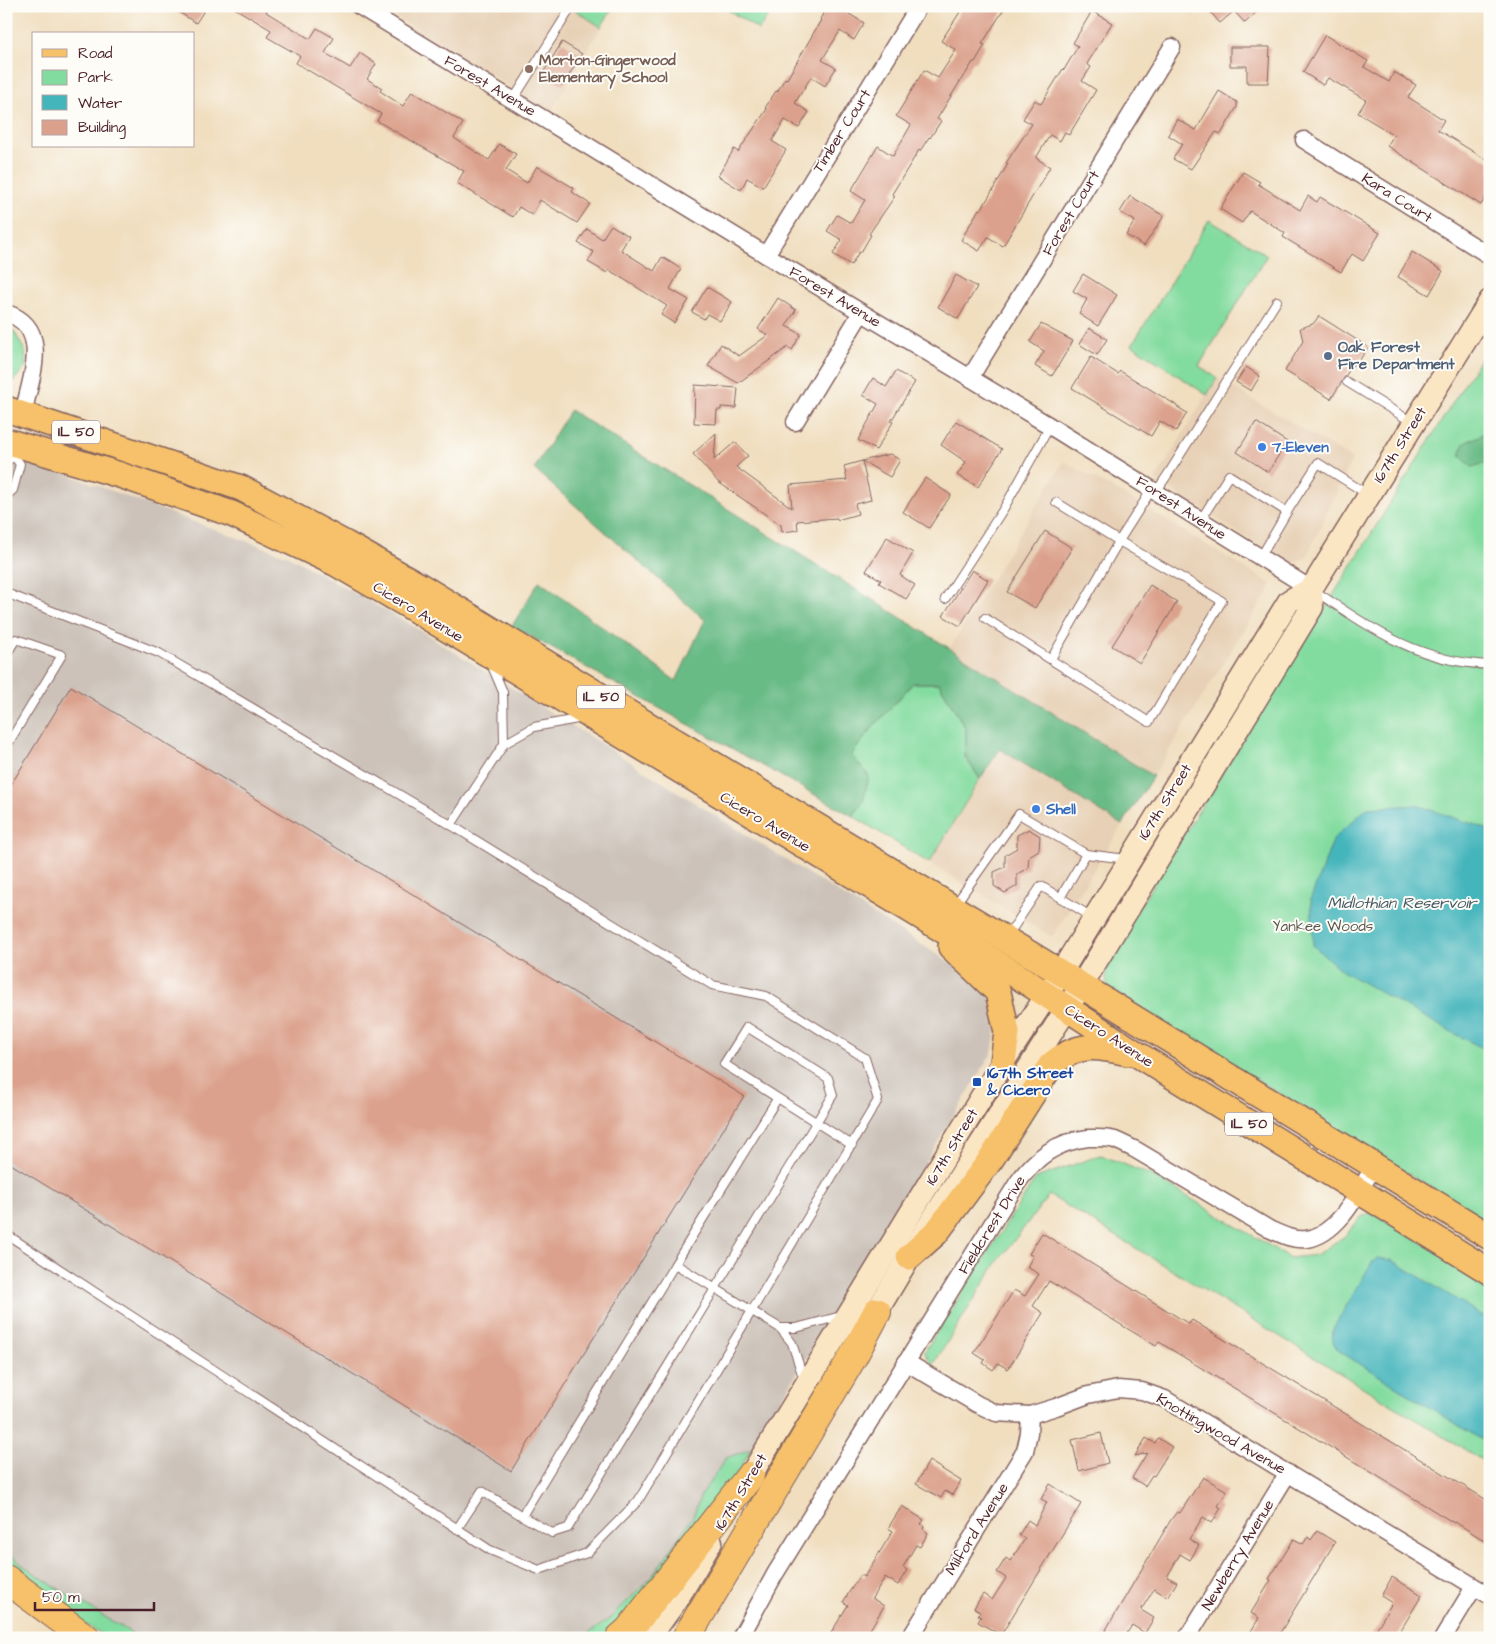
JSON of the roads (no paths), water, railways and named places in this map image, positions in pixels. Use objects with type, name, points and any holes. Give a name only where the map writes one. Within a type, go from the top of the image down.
[{"type":"highway","points":[[686,1638],[854,1355],[864,1313]]},
{"type":"highway","points":[[620,1638],[629,1630],[750,1476]]},
{"type":"highway","points":[[6,1579],[86,1638]]},
{"type":"main road","name":"167th Street","points":[[649,1638],[677,1599],[806,1386],[909,1258],[1056,1002],[1060,972],[1289,600],[1311,589],[1490,302]]},
{"type":"main road","points":[[11,451],[15,411]]},
{"type":"main road","name":"Cicero Avenue","points":[[15,411],[241,488],[294,515],[420,586],[1060,972],[1490,1237]]},
{"type":"main road","name":"Cicero Avenue","points":[[11,451],[120,475],[232,514],[335,563],[917,914],[1140,1056],[1490,1272]]},
{"type":"main road","name":"167th Street","points":[[675,1638],[695,1611],[768,1488],[1003,1062],[1056,1002],[1082,986],[1312,607],[1311,589]]},
{"type":"main road","points":[[917,914],[998,992],[1007,1032],[1003,1062]]},
{"type":"main road","points":[[909,1258],[936,1233],[991,1159],[1051,1065],[1060,1057],[1084,1047],[1100,1047],[1140,1056]]},
{"type":"street","name":"Forest Avenue","points":[[359,6],[861,313],[1050,426],[1311,589]]},
{"type":"street","name":"Timber Court","points":[[766,255],[919,6]]},
{"type":"street","name":"Forest Court","points":[[970,378],[1172,47]]},
{"type":"street","name":"Kara Court","points":[[1304,140],[1490,256]]},
{"type":"street","points":[[6,313],[17,317],[28,326],[36,344],[35,358],[15,411]]},
{"type":"street","points":[[795,422],[861,313]]},
{"type":"street","name":"Fieldcrest Drive","points":[[740,1638],[775,1574],[906,1362],[1018,1182],[1038,1158],[1056,1146],[1079,1139],[1097,1138],[1114,1140],[1136,1150],[1269,1229],[1288,1237],[1306,1239],[1326,1232],[1341,1218],[1374,1166]]},
{"type":"street","name":"Knottingwood Avenue","points":[[906,1362],[977,1404],[996,1412],[1030,1415],[1056,1408],[1088,1395],[1118,1389],[1142,1391],[1164,1399],[1490,1596]]},
{"type":"street","name":"Milford Avenue","points":[[910,1638],[1025,1451],[1030,1415]]},
{"type":"street","name":"Newberry Avenue","points":[[1187,1638],[1288,1473]]},
{"type":"street","points":[[1443,1638],[1474,1587]]},
{"type":"lane","points":[[513,100],[572,6]]},
{"type":"lane","points":[[1051,660],[1119,540],[1154,490],[1169,474],[1277,301]]},
{"type":"lane","points":[[1347,382],[1414,424]]},
{"type":"lane","points":[[945,599],[1004,508],[1050,426]]},
{"type":"lane","points":[[6,496],[13,490],[20,464],[11,451]]},
{"type":"lane","points":[[1260,558],[1318,463],[1369,495]]},
{"type":"lane","points":[[1200,521],[1229,475],[1287,512]]},
{"type":"lane","points":[[986,618],[1149,722],[1222,601],[1056,502]]},
{"type":"lane","points":[[1311,589],[1370,628],[1405,646],[1437,656],[1490,665]]},
{"type":"lane","points":[[6,593],[160,653],[451,825],[712,985],[766,996],[865,1058],[878,1100],[638,1501],[586,1553],[539,1570],[490,1550],[6,1234]]},
{"type":"lane","points":[[6,654],[16,639],[62,655],[6,747]]},
{"type":"lane","points":[[487,653],[503,692],[504,744]]},
{"type":"lane","points":[[451,825],[504,744],[534,727],[590,717]]},
{"type":"lane","points":[[953,909],[1019,814],[1086,854],[1130,859]]},
{"type":"lane","points":[[1060,898],[1086,854]]},
{"type":"lane","points":[[1005,939],[1042,886],[1094,918]]},
{"type":"lane","points":[[457,1529],[482,1491],[552,1533],[568,1528],[716,1289],[816,1123],[833,1095],[828,1078],[747,1027],[724,1064],[777,1099],[816,1123],[852,1145]]},
{"type":"lane","points":[[522,1516],[777,1099]]},
{"type":"lane","points":[[675,1264],[780,1328],[792,1343],[806,1386]]},
{"type":"lane","points":[[780,1328],[796,1328],[864,1313]]},
{"type":"water","name":"Midlothian Reservoir","points":[[1417,805],[1490,830],[1490,1052],[1342,971],[1313,945],[1311,898],[1334,838],[1367,808]]},
{"type":"water","points":[[1378,1258],[1392,1260],[1490,1320],[1490,1445],[1339,1351],[1335,1345],[1332,1337],[1334,1327],[1372,1262]]},
{"type":"place","name":"Morton-Gingerwood Elementary School","points":[[529,69]]},
{"type":"place","name":"Oak Forest Fire Department","points":[[1328,356]]},
{"type":"place","name":"7-Eleven","points":[[1262,447]]},
{"type":"place","name":"Shell","points":[[1036,809]]},
{"type":"place","name":"167th Street & Cicero","points":[[977,1082]]},
{"type":"park label","name":"Yankee Woods","points":[[1323,926]]}]
